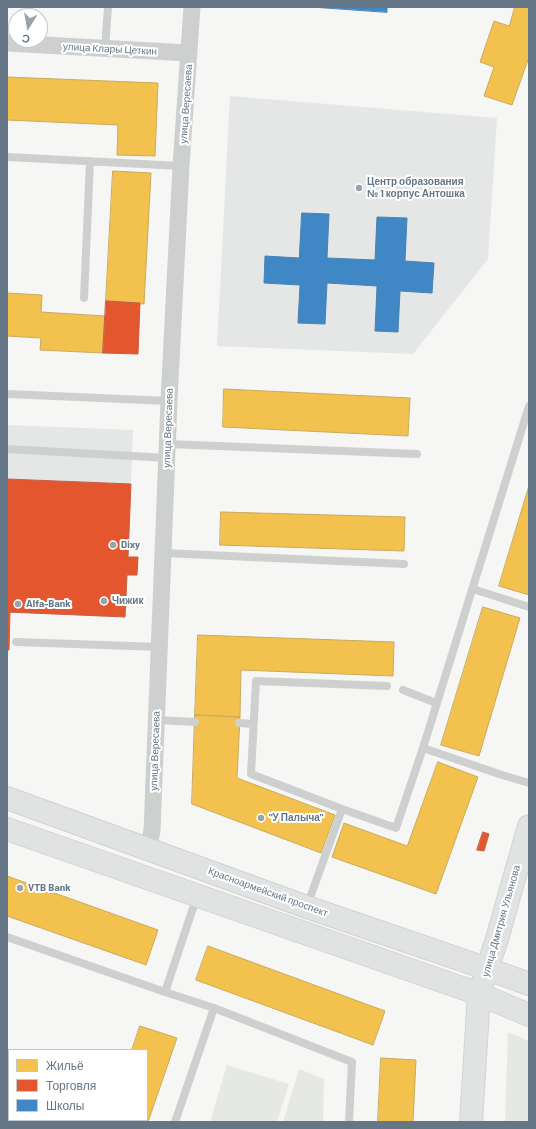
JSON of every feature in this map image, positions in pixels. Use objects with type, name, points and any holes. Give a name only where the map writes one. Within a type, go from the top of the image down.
[{"type":"main road","name":"Красноармейский проспект","points":[[7,798],[307,907],[529,984]]},
{"type":"main road","name":"улица Дмитрия Ульянова","points":[[472,1122],[479,994],[488,969],[529,826]]},
{"type":"main road","points":[[7,829],[479,994],[529,1015]]},
{"type":"street","name":"улица Вересаева","points":[[148,848],[152,831],[167,451],[192,7]]},
{"type":"street","name":"улица Клары Цеткин","points":[[7,43],[189,53]]},
{"type":"lane","points":[[105,49],[108,7]]},
{"type":"lane","points":[[7,157],[182,166]]},
{"type":"lane","points":[[84,298],[90,162]]},
{"type":"lane","points":[[7,394],[170,401]]},
{"type":"lane","points":[[387,686],[256,681],[251,774],[396,828],[423,748],[529,406]]},
{"type":"lane","points":[[7,449],[418,454]]},
{"type":"lane","points":[[163,553],[404,564]]},
{"type":"lane","points":[[472,589],[529,607]]},
{"type":"lane","points":[[16,642],[160,647]]},
{"type":"lane","points":[[403,690],[436,703]]},
{"type":"lane","points":[[157,720],[195,722]]},
{"type":"lane","points":[[239,723],[253,724]]},
{"type":"lane","points":[[423,748],[529,783]]},
{"type":"lane","points":[[307,907],[342,809]]},
{"type":"lane","points":[[165,992],[198,895]]},
{"type":"lane","points":[[7,937],[214,1008],[352,1062],[349,1122]]},
{"type":"lane","points":[[175,1122],[214,1008]]},
{"type":"shaded area","name":"Центр образования № 1 корпус Антошка","points":[[230,96],[497,118],[488,259],[413,354],[217,346]]},
{"type":"shaded area","points":[[7,425],[133,430],[131,484],[7,479]]},
{"type":"shaded area","points":[[508,1032],[529,1041],[529,1122],[505,1122]]},
{"type":"shaded area","points":[[227,1065],[289,1084],[277,1122],[210,1122]]},
{"type":"shaded area","points":[[299,1069],[324,1079],[323,1122],[283,1122]]},
{"type":"building: Жильё","points":[[515,7],[529,7],[529,57],[512,105],[484,96],[494,67],[480,62],[494,21],[509,26]]},
{"type":"building: Жильё","points":[[7,77],[158,83],[155,156],[117,155],[118,125],[7,120]]},
{"type":"building: Жильё","points":[[113,171],[151,173],[144,304],[106,301]]},
{"type":"building: Жильё","points":[[7,293],[42,295],[41,312],[105,316],[103,353],[40,350],[41,338],[7,336]]},
{"type":"building: Жильё","points":[[224,389],[410,398],[408,436],[223,427]]},
{"type":"building: Жильё","points":[[529,486],[529,595],[499,586]]},
{"type":"building: Жильё","points":[[221,512],[405,517],[404,551],[220,545]]},
{"type":"building: Жильё","points":[[483,607],[520,618],[479,756],[441,745]]},
{"type":"building: Жильё","points":[[198,635],[394,642],[393,676],[241,670],[240,717],[195,715]]},
{"type":"building: Жильё","points":[[195,715],[240,717],[237,778],[335,815],[321,853],[192,804]]},
{"type":"building: Жильё","points":[[438,762],[478,777],[436,894],[332,857],[344,823],[407,846]]},
{"type":"building: Жильё","points":[[7,876],[158,930],[146,965],[7,916]]},
{"type":"building: Жильё","points":[[208,946],[385,1011],[373,1045],[196,980]]},
{"type":"building: Жильё","points":[[140,1026],[177,1038],[148,1122],[107,1122],[148,1121],[148,1049],[132,1049]]},
{"type":"building: Жильё","points":[[381,1058],[416,1060],[413,1122],[378,1122]]},
{"type":"building: Торговля","points":[[106,301],[140,303],[138,354],[103,353]]},
{"type":"building: Торговля","points":[[7,479],[131,484],[128,557],[138,557],[137,575],[127,575],[125,617],[7,612]]},
{"type":"building: Торговля","points":[[7,612],[10,612],[9,650],[7,650]]},
{"type":"building: Торговля","points":[[483,832],[489,834],[484,851],[477,850]]},
{"type":"building: Школы","points":[[312,7],[387,7],[387,12]]},
{"type":"building: Школы","points":[[302,213],[329,214],[327,258],[375,260],[377,217],[407,218],[405,261],[434,263],[432,293],[400,291],[398,332],[375,331],[377,286],[327,283],[325,324],[298,323],[300,285],[264,283],[265,256],[299,258]]},
{"type":"place","name":"Центр образования № 1 корпус Антошка","points":[[359,188]]},
{"type":"place","name":"Dixy","points":[[113,545]]},
{"type":"place","name":"Чижик","points":[[104,601]]},
{"type":"place","name":"Alfa-Bank","points":[[18,604]]},
{"type":"place","name":"\"У Палыча\"","points":[[261,818]]},
{"type":"place","name":"VTB Bank","points":[[20,888]]}]
